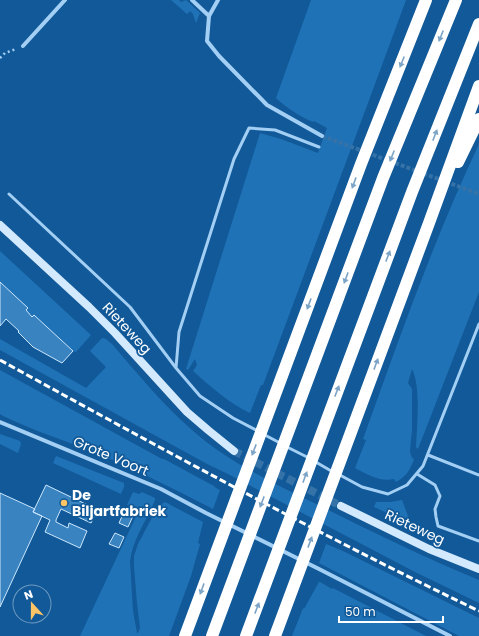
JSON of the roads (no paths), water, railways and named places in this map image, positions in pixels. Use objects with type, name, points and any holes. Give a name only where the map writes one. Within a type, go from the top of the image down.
[{"type":"highway","points":[[185,636],[361,164],[427,0]]},
{"type":"highway","points":[[212,636],[383,178],[456,0]]},
{"type":"highway","points":[[246,636],[412,192],[479,24]]},
{"type":"highway","points":[[275,636],[479,86]]},
{"type":"highway","points":[[429,222],[479,119]]},
{"type":"main road","name":"Rieteweg","points":[[0,225],[89,306],[164,389],[187,412],[234,451]]},
{"type":"main road","name":"Rieteweg","points":[[341,506],[429,549],[479,569]]},
{"type":"street","points":[[23,46],[65,0]]},
{"type":"street","points":[[192,0],[209,16]]},
{"type":"street","points":[[218,0],[209,16],[207,41],[219,56],[268,104],[322,136]]},
{"type":"street","name":"Grote Voort","points":[[0,422],[161,488],[206,513],[450,636]]},
{"type":"lane","points":[[176,368],[179,332],[234,159],[249,128],[275,130],[319,147]]},
{"type":"lane","points":[[9,194],[130,307],[176,368],[200,396],[233,418],[362,487],[388,494],[407,485],[424,466],[479,324]]},
{"type":"lane","points":[[428,455],[479,475]]},
{"type":"lane","points":[[417,474],[435,485],[440,496],[434,509],[438,526],[479,541]]},
{"type":"tunnel","points":[[322,136],[479,194]]},
{"type":"tunnel","points":[[234,451],[341,506]]},
{"type":"railway","points":[[0,360],[297,520],[479,611]]},
{"type":"place","name":"De Biljartfabriek","points":[[64,503]]}]
